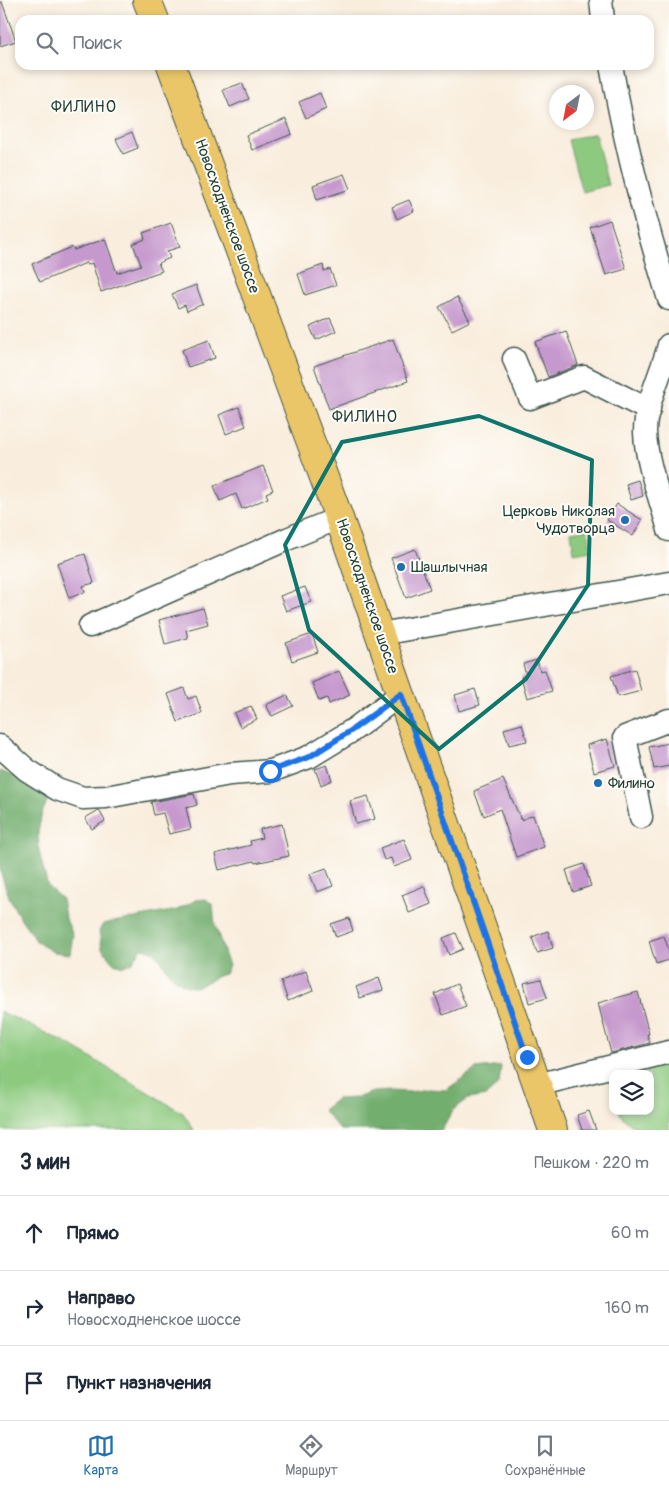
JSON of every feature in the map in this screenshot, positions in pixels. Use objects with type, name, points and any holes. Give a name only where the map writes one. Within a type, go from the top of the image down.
[{"type":"main road","points":[[147,0],[152,15]]},
{"type":"main road","name":"Новосходненское шоссе","points":[[173,70],[340,518],[554,1130]]},
{"type":"street","points":[[601,0],[602,15]]},
{"type":"street","points":[[612,70],[620,117],[650,240],[669,300]]},
{"type":"street","points":[[668,524],[650,463],[646,432],[648,410],[669,346]]},
{"type":"street","points":[[514,359],[530,398],[584,378],[648,410]]},
{"type":"street","points":[[90,626],[287,539],[340,518]]},
{"type":"street","points":[[380,634],[669,584]]},
{"type":"street","points":[[0,746],[27,770],[57,789],[82,798],[106,798],[230,774],[270,771],[309,757],[352,730],[401,694]]},
{"type":"street","points":[[641,817],[625,737],[669,720]]},
{"type":"street","points":[[537,1085],[669,1052]]},
{"type":"highlighted area","points":[[479,416],[592,460],[588,585],[526,679],[439,749],[309,630],[285,545],[342,442]]},
{"type":"green space","points":[[595,133],[608,185],[582,192],[568,140]]},
{"type":"green space","points":[[588,529],[591,550],[574,553],[571,532]]},
{"type":"green space","points":[[0,771],[17,777],[49,797],[42,813],[38,832],[39,851],[48,887],[62,899],[65,917],[73,935],[70,954],[53,952],[37,942],[17,913],[9,897],[0,871]]},
{"type":"green space","points":[[206,899],[213,905],[215,925],[229,966],[225,974],[197,987],[190,987],[175,979],[155,953],[149,950],[142,948],[132,963],[123,966],[114,963],[102,949],[99,931],[103,924],[177,910],[196,900]]},
{"type":"green space","points":[[0,1011],[66,1043],[183,1113],[194,1130],[0,1130]]},
{"type":"green space","points":[[669,1058],[669,1130],[640,1128],[627,1122],[622,1115],[654,1115],[654,1070],[629,1070]]},
{"type":"green space","points":[[501,1066],[499,1084],[486,1096],[468,1099],[453,1110],[442,1130],[340,1130],[323,1110],[337,1099],[356,1098],[373,1092],[446,1090],[476,1069]]},
{"type":"building","points":[[0,2],[2,2],[15,41],[0,46]]},
{"type":"building","points":[[242,83],[249,99],[230,107],[223,90]]},
{"type":"building","points":[[320,93],[326,109],[306,118],[299,102]]},
{"type":"building","points":[[286,119],[292,134],[252,150],[246,135]]},
{"type":"building","points":[[132,132],[138,148],[123,154],[116,139]]},
{"type":"building","points":[[344,174],[350,189],[317,200],[313,185]]},
{"type":"building","points":[[409,200],[414,211],[397,219],[392,207]]},
{"type":"building","points":[[610,220],[626,269],[606,275],[590,227]]},
{"type":"building","points":[[171,223],[180,247],[167,251],[170,258],[158,263],[162,271],[101,292],[92,263],[87,265],[86,263],[40,282],[32,264],[72,247],[74,250],[105,239],[117,273],[141,265],[133,244],[145,239],[143,233]]},
{"type":"building","points":[[323,265],[324,271],[330,269],[336,285],[305,295],[298,274]]},
{"type":"building","points":[[196,285],[203,304],[187,311],[185,305],[178,308],[172,294]]},
{"type":"building","points":[[457,297],[470,321],[452,330],[439,307]]},
{"type":"building","points":[[330,318],[336,331],[316,340],[310,327]]},
{"type":"building","points":[[566,331],[578,365],[548,377],[535,342]]},
{"type":"building","points":[[393,339],[408,381],[329,409],[314,366]]},
{"type":"building","points":[[209,340],[215,358],[188,367],[182,350]]},
{"type":"building","points":[[239,407],[246,426],[226,434],[219,415]]},
{"type":"building","points":[[263,466],[273,490],[266,493],[268,498],[242,509],[236,494],[220,501],[214,486]]},
{"type":"building","points":[[638,480],[643,496],[631,500],[626,484]]},
{"type":"building","name":"Церковь Николая Чудотворца","points":[[617,504],[642,520],[633,536],[607,520]]},
{"type":"building","points":[[415,549],[430,589],[406,598],[391,558]]},
{"type":"building","points":[[85,554],[94,583],[83,586],[85,592],[69,598],[57,563]]},
{"type":"building","points":[[305,587],[311,602],[286,611],[280,596]]},
{"type":"building","points":[[203,608],[208,624],[186,630],[188,638],[165,644],[159,620]]},
{"type":"building","points":[[312,634],[318,652],[292,661],[286,643]]},
{"type":"building","points":[[537,660],[540,671],[545,670],[552,691],[527,698],[521,677],[526,675],[523,664]]},
{"type":"building","points":[[635,669],[641,691],[618,697],[611,676]]},
{"type":"building","points":[[339,671],[350,695],[329,704],[327,698],[319,701],[312,683]]},
{"type":"building","points":[[184,688],[188,699],[196,696],[202,713],[178,722],[168,694]]},
{"type":"building","points":[[475,689],[480,705],[459,711],[455,695]]},
{"type":"building","points":[[287,695],[293,706],[272,716],[266,705]]},
{"type":"building","points":[[251,706],[257,719],[240,727],[234,713]]},
{"type":"building","points":[[522,724],[527,741],[509,745],[504,729]]},
{"type":"building","points":[[607,739],[615,766],[594,772],[587,745]]},
{"type":"building","points":[[669,743],[669,766],[654,769],[649,747]]},
{"type":"building","points":[[327,765],[332,780],[321,785],[315,769]]},
{"type":"building","points":[[503,779],[521,820],[533,815],[544,847],[516,857],[500,809],[484,816],[474,791]]},
{"type":"building","points":[[194,794],[197,805],[186,808],[191,829],[169,834],[163,813],[154,815],[151,802]]},
{"type":"building","points":[[368,796],[375,819],[356,824],[350,801]]},
{"type":"building","points":[[99,810],[105,821],[92,829],[85,818]]},
{"type":"building","points":[[282,824],[289,856],[255,863],[254,861],[219,870],[215,854],[251,845],[250,841],[262,838],[260,829]]},
{"type":"building","points":[[404,839],[412,860],[394,867],[391,858],[384,860],[380,848]]},
{"type":"building","points":[[584,864],[591,886],[573,892],[566,870]]},
{"type":"building","points":[[326,868],[333,886],[317,892],[310,874]]},
{"type":"building","points":[[424,886],[431,904],[409,913],[402,895]]},
{"type":"building","points":[[349,918],[353,931],[336,937],[331,924]]},
{"type":"building","points":[[548,931],[553,948],[537,953],[532,937]]},
{"type":"building","points":[[456,933],[463,949],[449,955],[443,938]]},
{"type":"building","points":[[664,936],[669,951],[669,960],[656,964],[649,941]]},
{"type":"building","points":[[306,971],[313,991],[288,1001],[281,981]]},
{"type":"building","points":[[379,978],[383,990],[360,998],[356,987]]},
{"type":"building","points":[[541,979],[547,998],[529,1003],[524,983]]},
{"type":"building","points":[[457,984],[466,1006],[443,1015],[435,994]]},
{"type":"building","points":[[638,992],[650,1043],[611,1053],[598,1003]]},
{"type":"building","points":[[589,1111],[596,1130],[582,1130],[577,1115]]},
{"type":"place","name":"Церковь Николая Чудотворца","points":[[625,520]]},
{"type":"place","name":"Шашлычная","points":[[401,567]]},
{"type":"place","name":"Филино","points":[[598,783]]},
{"type":"district","name":"ФИЛИНО","points":[[84,107]]},
{"type":"district","name":"ФИЛИНО","points":[[365,417]]},
{"type":"route","points":[[270,771],[309,757],[352,730],[401,694],[527,1057]]}]
